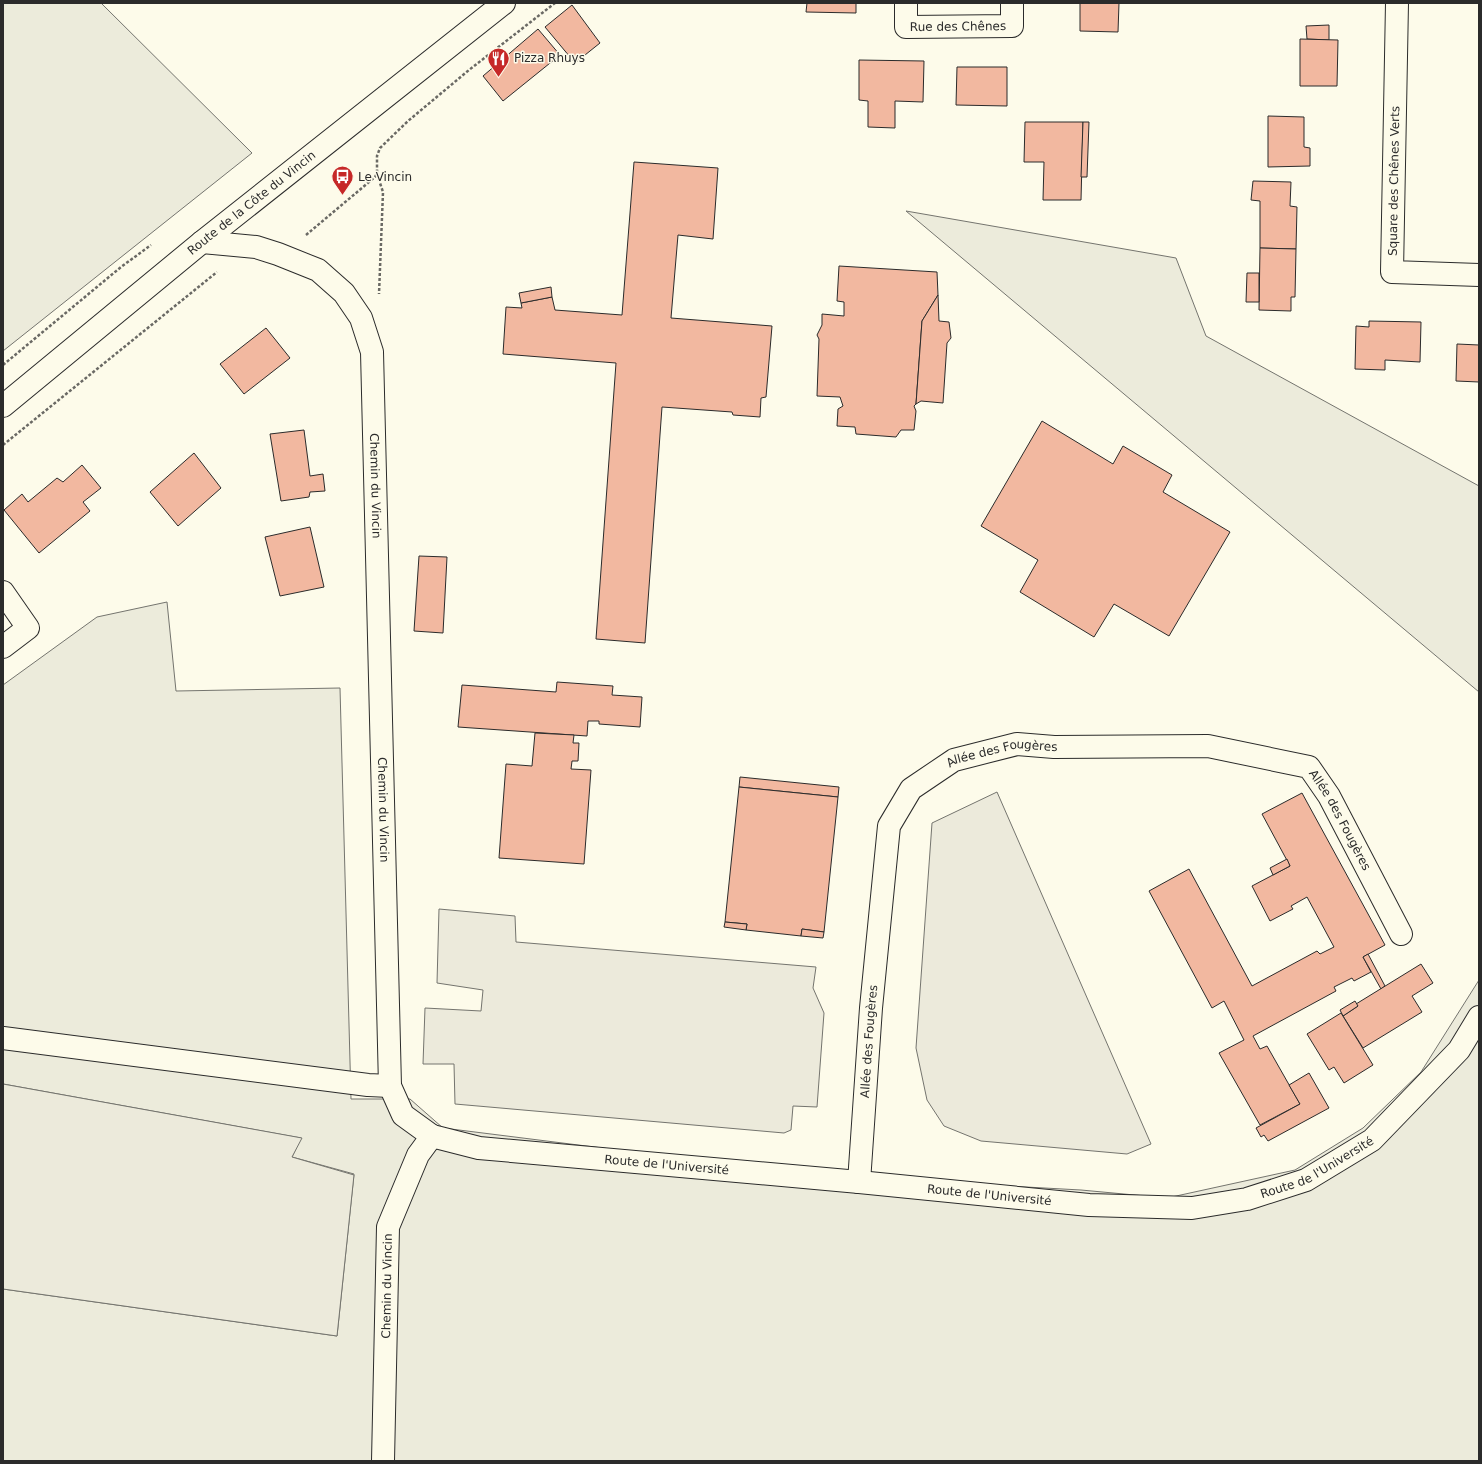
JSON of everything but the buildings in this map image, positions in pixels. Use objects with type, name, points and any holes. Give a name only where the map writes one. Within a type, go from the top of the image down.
[{"type":"street","name":"Route de la Côte du Vincin","points":[[3,406],[202,242],[504,3]]},
{"type":"street","name":"Rue des Chênes","points":[[906,3],[906,27],[1012,26],[1012,3]]},
{"type":"street","name":"Square des Chênes Verts","points":[[1397,3],[1392,272],[1479,275]]},
{"type":"street","name":"Chemin du Vincin","points":[[202,242],[256,247],[318,270],[344,293],[361,318],[372,352],[390,1086],[403,1115],[432,1136],[418,1155],[388,1227],[383,1461]]},
{"type":"street","points":[[3,592],[28,628],[3,647]]},
{"type":"street","name":"Allée des Fougères","points":[[859,1182],[871,1008],[889,826],[911,788],[954,760],[1017,744],[1054,747],[1208,746],[1309,767],[1329,796],[1401,934]]},
{"type":"street","name":"Route de l'Université","points":[[432,1136],[479,1148],[859,1182],[1090,1205],[1192,1208],[1247,1200],[1306,1180],[1372,1140],[1459,1050],[1479,1017]]},
{"type":"street","points":[[3,1038],[368,1085],[390,1086]]},
{"type":"path","points":[[377,173],[383,192],[379,300]]},
{"type":"shaded area","points":[[3,3],[101,3],[252,153],[3,351]]},
{"type":"shaded area","points":[[906,211],[1176,258],[1206,336],[1479,486],[1479,692]]},
{"type":"shaded area","points":[[167,602],[176,691],[340,688],[351,1099],[410,1099],[443,1128],[825,1176],[1081,1190],[1167,1198],[1295,1170],[1363,1128],[1421,1072],[1479,980],[1479,1461],[3,1461],[3,1289],[337,1336],[354,1174],[292,1157],[301,1138],[3,1084],[3,685],[97,617]]},
{"type":"shaded area","points":[[997,792],[1151,1144],[1127,1154],[981,1141],[944,1126],[927,1100],[916,1048],[932,823]]},
{"type":"shaded area","points":[[439,909],[515,916],[516,942],[816,967],[813,988],[824,1013],[817,1107],[793,1106],[791,1130],[784,1133],[455,1104],[454,1064],[423,1064],[425,1008],[481,1011],[483,990],[437,983]]},
{"type":"shaded area","points":[[3,1084],[302,1138],[292,1157],[354,1175],[337,1336],[3,1289]]},
{"type":"place","name":"Pizza Rhuys","points":[[499,78]]},
{"type":"place","name":"Le Vincin","points":[[343,196]]}]
